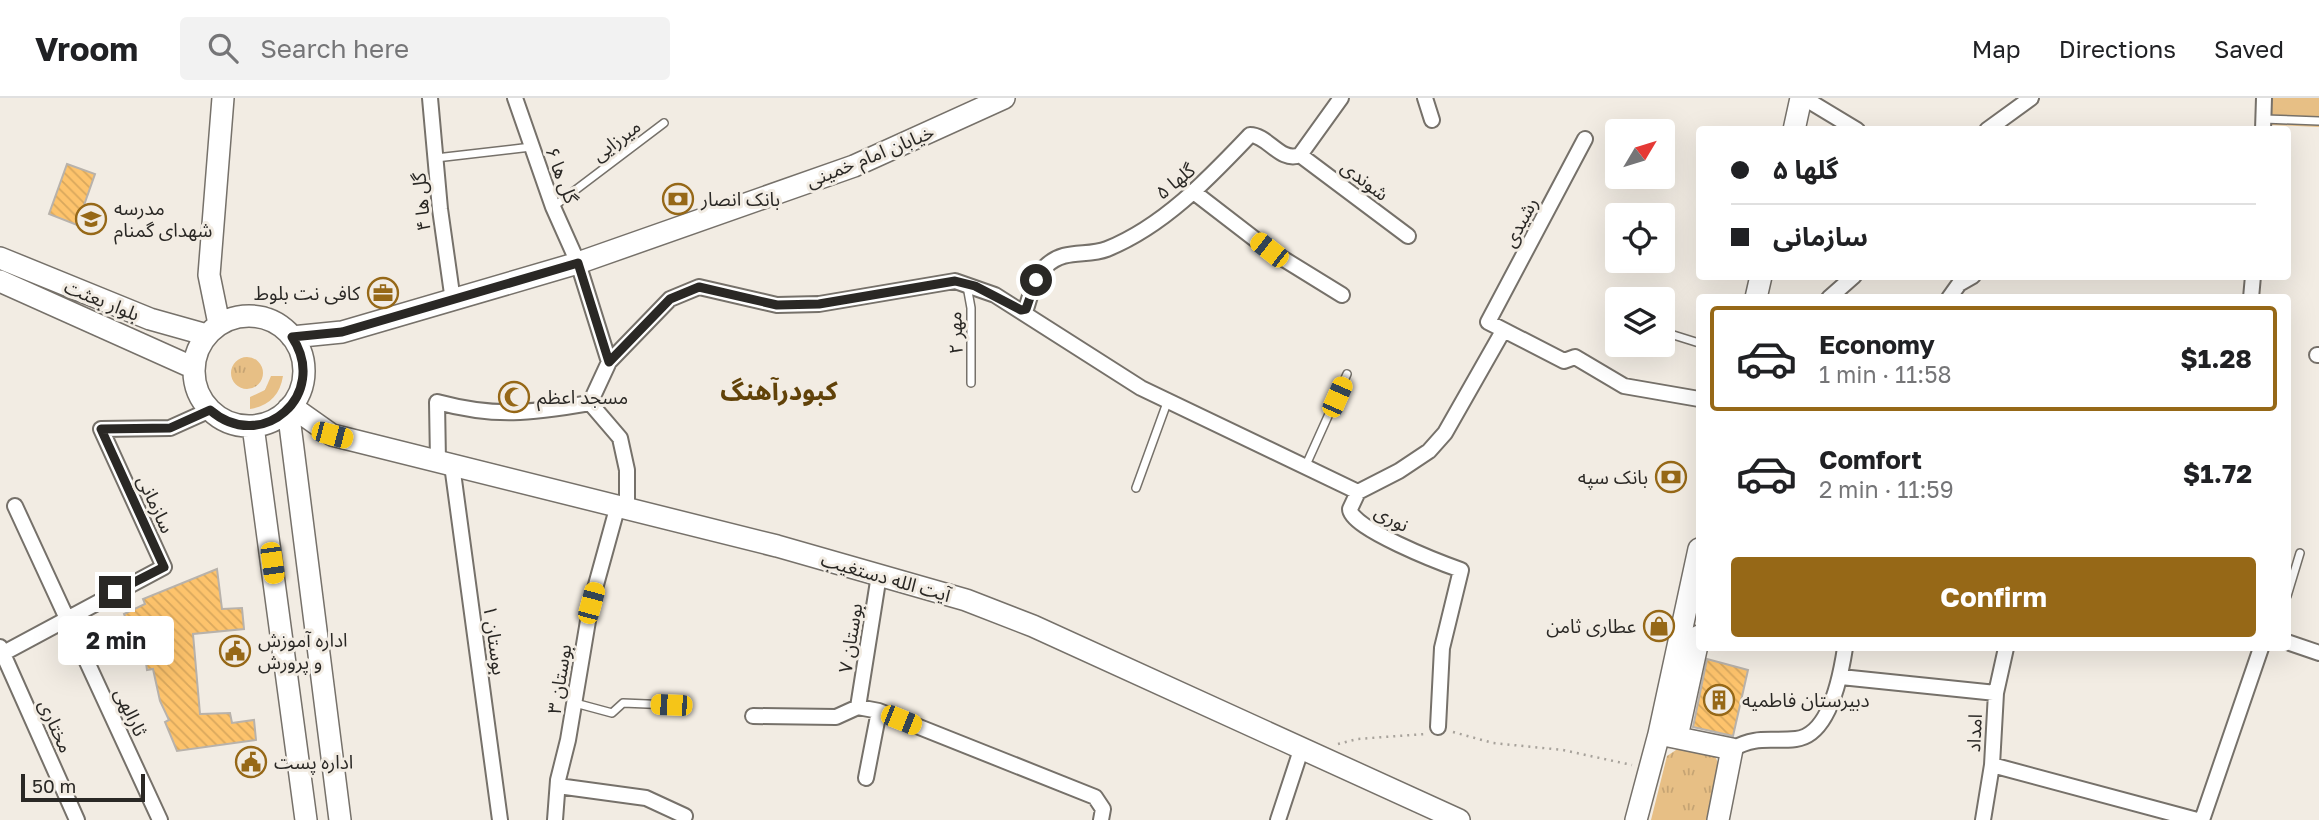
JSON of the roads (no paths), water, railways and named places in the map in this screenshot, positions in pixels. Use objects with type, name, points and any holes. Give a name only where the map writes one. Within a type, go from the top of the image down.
[{"type":"main road","points":[[213,330],[209,275],[223,98]]},
{"type":"main road","name":"خیابان امام خمینی","points":[[292,337],[342,332],[578,263],[854,166],[1004,98]]},
{"type":"main road","points":[[1795,126],[1802,98]]},
{"type":"main road","name":"بلوار بعثت","points":[[0,258],[150,319],[213,330]]},
{"type":"main road","name":"بلوار بعثت","points":[[0,281],[194,368]]},
{"type":"main road","points":[[256,316],[279,325],[292,337],[300,350],[303,373],[300,391],[289,408],[272,421],[253,426],[235,424],[210,410],[196,387],[194,368],[199,347],[213,330],[232,318],[256,316]]},
{"type":"main road","points":[[289,408],[340,820]]},
{"type":"main road","name":"آیت الله دستغیب","points":[[289,408],[332,435],[622,506],[879,575],[1002,613],[1307,749],[1427,813],[1459,820]]},
{"type":"main road","points":[[253,426],[306,820]]},
{"type":"main road","points":[[1668,736],[1696,567]]},
{"type":"main road","points":[[1636,820],[1649,768],[1668,736],[1696,646]]},
{"type":"main road","points":[[293,728],[328,724]]},
{"type":"main road","points":[[1668,736],[1732,749],[1718,820]]},
{"type":"street","name":"گل ها ۴","points":[[430,98],[440,209],[453,301]]},
{"type":"street","name":"گل ها ۶","points":[[515,98],[553,207],[578,263],[609,362]]},
{"type":"street","points":[[1300,155],[1341,98]]},
{"type":"street","points":[[1425,98],[1432,120]]},
{"type":"street","points":[[1802,98],[1850,126]]},
{"type":"street","points":[[2008,124],[2016,107],[2031,98]]},
{"type":"street","points":[[2263,98],[2264,124]]},
{"type":"street","name":"گلها ۵","points":[[1021,310],[1026,309],[1036,280],[1057,258],[1080,251],[1105,249],[1195,193],[1250,135],[1256,135],[1285,155],[1293,158],[1300,155]]},
{"type":"street","name":"رشیدی","points":[[1503,331],[1488,322],[1585,139]]},
{"type":"street","name":"شوندی","points":[[1300,155],[1408,236]]},
{"type":"street","points":[[1195,193],[1269,250],[1342,295]]},
{"type":"street","points":[[1834,294],[1849,280]]},
{"type":"street","points":[[1952,294],[1966,280]]},
{"type":"street","points":[[590,403],[609,362],[670,299],[699,287],[777,305],[819,304],[955,281],[995,295],[1141,388],[1358,492]]},
{"type":"street","points":[[1503,331],[1564,361],[1575,357],[1624,386],[1696,398]]},
{"type":"street","name":"نوری","points":[[1438,727],[1442,648],[1461,570],[1423,555],[1354,519],[1350,509],[1358,492],[1399,471],[1429,451],[1445,433],[1503,331]]},
{"type":"street","name":"بوستان ۱","points":[[500,820],[436,402],[475,412],[508,415],[590,403]]},
{"type":"street","name":"بوستان ۳","points":[[555,820],[558,786],[591,603],[622,506],[626,470],[620,438],[590,403]]},
{"type":"street","name":"سازمانی","points":[[1,652],[164,567],[101,429],[170,428],[210,410]]},
{"type":"street","name":"ثارالهی","points":[[15,506],[160,820]]},
{"type":"street","name":"بوستان ۷","points":[[858,707],[879,575]]},
{"type":"street","points":[[2291,643],[2319,653]]},
{"type":"street","points":[[1732,749],[1759,738],[1799,739],[1807,735],[1829,708],[1841,677],[1845,651]]},
{"type":"street","name":"امداد","points":[[1983,820],[1992,765],[1996,693],[2005,651]]},
{"type":"street","points":[[2202,820],[2260,651]]},
{"type":"street","name":"مختاری","points":[[1,652],[77,820]]},
{"type":"street","points":[[1841,677],[1996,693]]},
{"type":"street","points":[[753,716],[836,717],[858,707],[879,711],[1095,797],[1103,809],[1101,820]]},
{"type":"street","points":[[866,778],[879,711]]},
{"type":"street","points":[[1278,820],[1307,749]]},
{"type":"street","points":[[1992,765],[2197,820]]},
{"type":"street","points":[[558,786],[646,798],[685,816]]},
{"type":"lane","points":[[2264,124],[2319,121]]},
{"type":"lane","name":"میرزایی","points":[[553,207],[664,123]]},
{"type":"lane","points":[[436,158],[531,148]]},
{"type":"lane","name":"مهر ۲","points":[[967,283],[971,309],[971,383]]},
{"type":"lane","points":[[1675,336],[1696,342]]},
{"type":"lane","points":[[1306,465],[1347,374]]},
{"type":"lane","points":[[1136,488],[1168,400]]},
{"type":"lane","points":[[2291,583],[2300,553]]},
{"type":"lane","points":[[575,703],[612,713],[623,703],[671,705]]},
{"type":"place","name":"بانک انصار","points":[[678,199]]},
{"type":"place","name":"مدرسه شهدای گمنام","points":[[91,219]]},
{"type":"place","name":"کافی نت بلوط","points":[[383,293]]},
{"type":"place","name":"مسجد اعظم","points":[[514,397]]},
{"type":"place","name":"بانک سپه","points":[[1671,477]]},
{"type":"place","name":"عطاری ثامن","points":[[1659,626]]},
{"type":"place","name":"اداره آموزش و پرورش","points":[[235,651]]},
{"type":"place","name":"دبیرستان فاطمیه","points":[[1719,700]]},
{"type":"place","name":"اداره پست","points":[[251,762]]},
{"type":"district","name":"کبودرآهنگ","points":[[779,391]]}]
